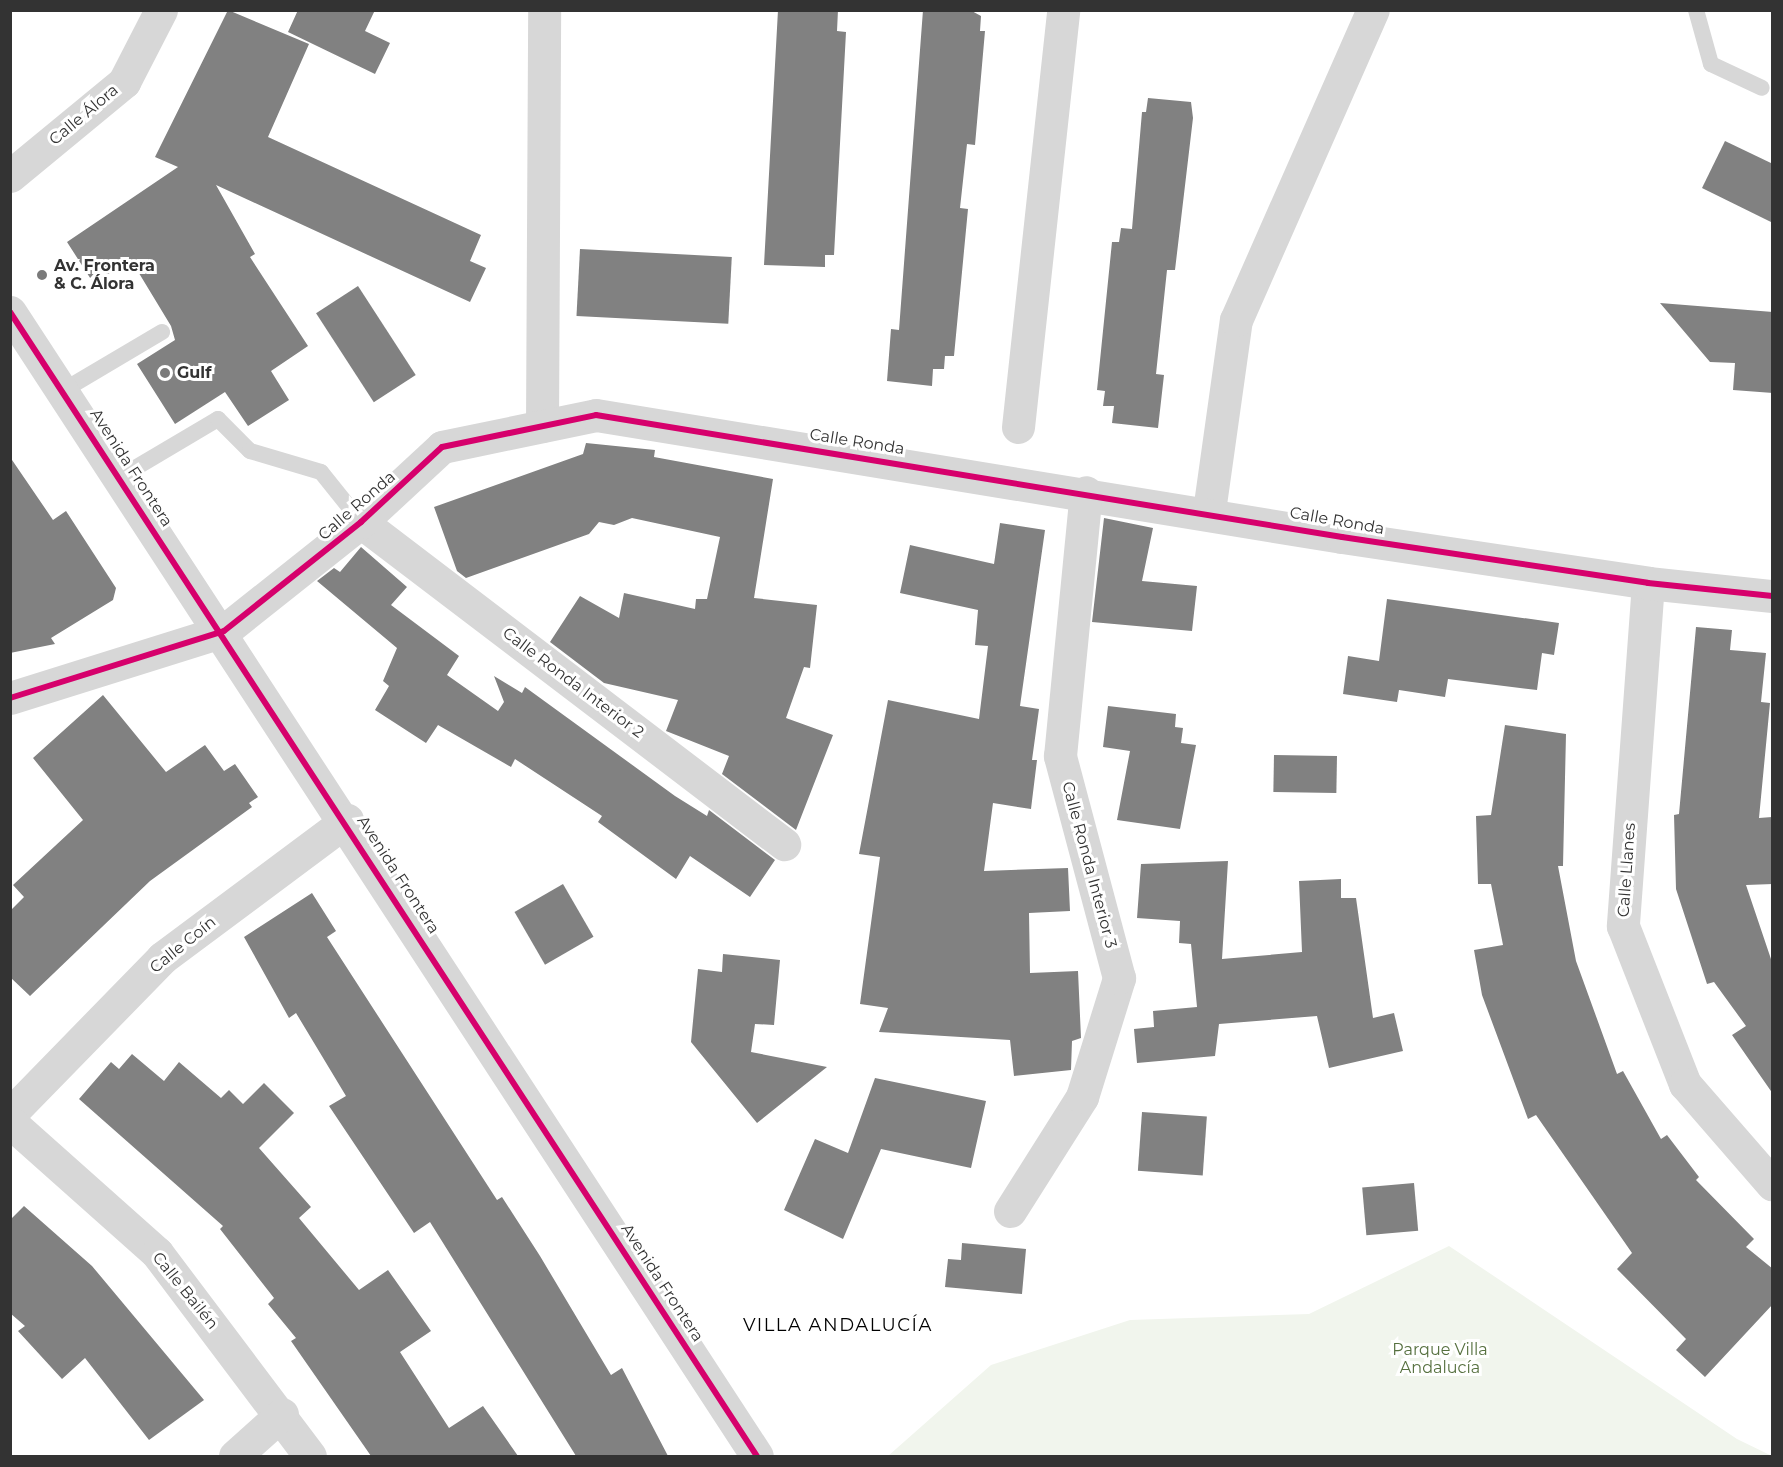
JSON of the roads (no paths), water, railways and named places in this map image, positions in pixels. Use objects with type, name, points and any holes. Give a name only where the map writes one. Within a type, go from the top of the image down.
[{"type":"street","name":"Calle Álora","points":[[10,176],[124,82],[161,10]]},
{"type":"street","points":[[542,426],[544,10]]},
{"type":"street","points":[[1018,427],[1063,10]]},
{"type":"street","points":[[1209,512],[1236,320],[1373,10]]},
{"type":"street","name":"Avenida Frontera","points":[[10,312],[224,631],[757,1456]]},
{"type":"street","name":"Calle Ronda","points":[[10,698],[224,631],[362,522],[442,447],[596,415],[1648,583],[1773,596]]},
{"type":"street","name":"Calle Ronda Interior 3","points":[[1010,1211],[1082,1097],[1119,978],[1060,756],[1086,492]]},
{"type":"street","name":"Calle Ronda Interior 2","points":[[362,522],[784,844]]},
{"type":"street","name":"Calle Llanes","points":[[1648,583],[1623,926],[1685,1084],[1771,1178]]},
{"type":"street","name":"Calle Coín","points":[[10,1114],[162,958],[347,820]]},
{"type":"street","name":"Calle Bailén","points":[[10,1122],[157,1253],[282,1414],[310,1456]]},
{"type":"street","points":[[235,1456],[282,1414]]},
{"type":"lane","points":[[1696,10],[1711,64],[1762,88]]},
{"type":"lane","points":[[64,390],[162,332]]},
{"type":"lane","points":[[120,477],[218,419],[250,451],[321,472],[362,522]]},
{"type":"place","name":"Av. Frontera & C. Álora","points":[[42,275]]},
{"type":"place","name":"Gulf","points":[[165,373]]},
{"type":"district","name":"VILLA ANDALUCÍA","points":[[838,1325]]},
{"type":"park label","name":"Parque Villa Andalucía","points":[[1440,1359]]}]
